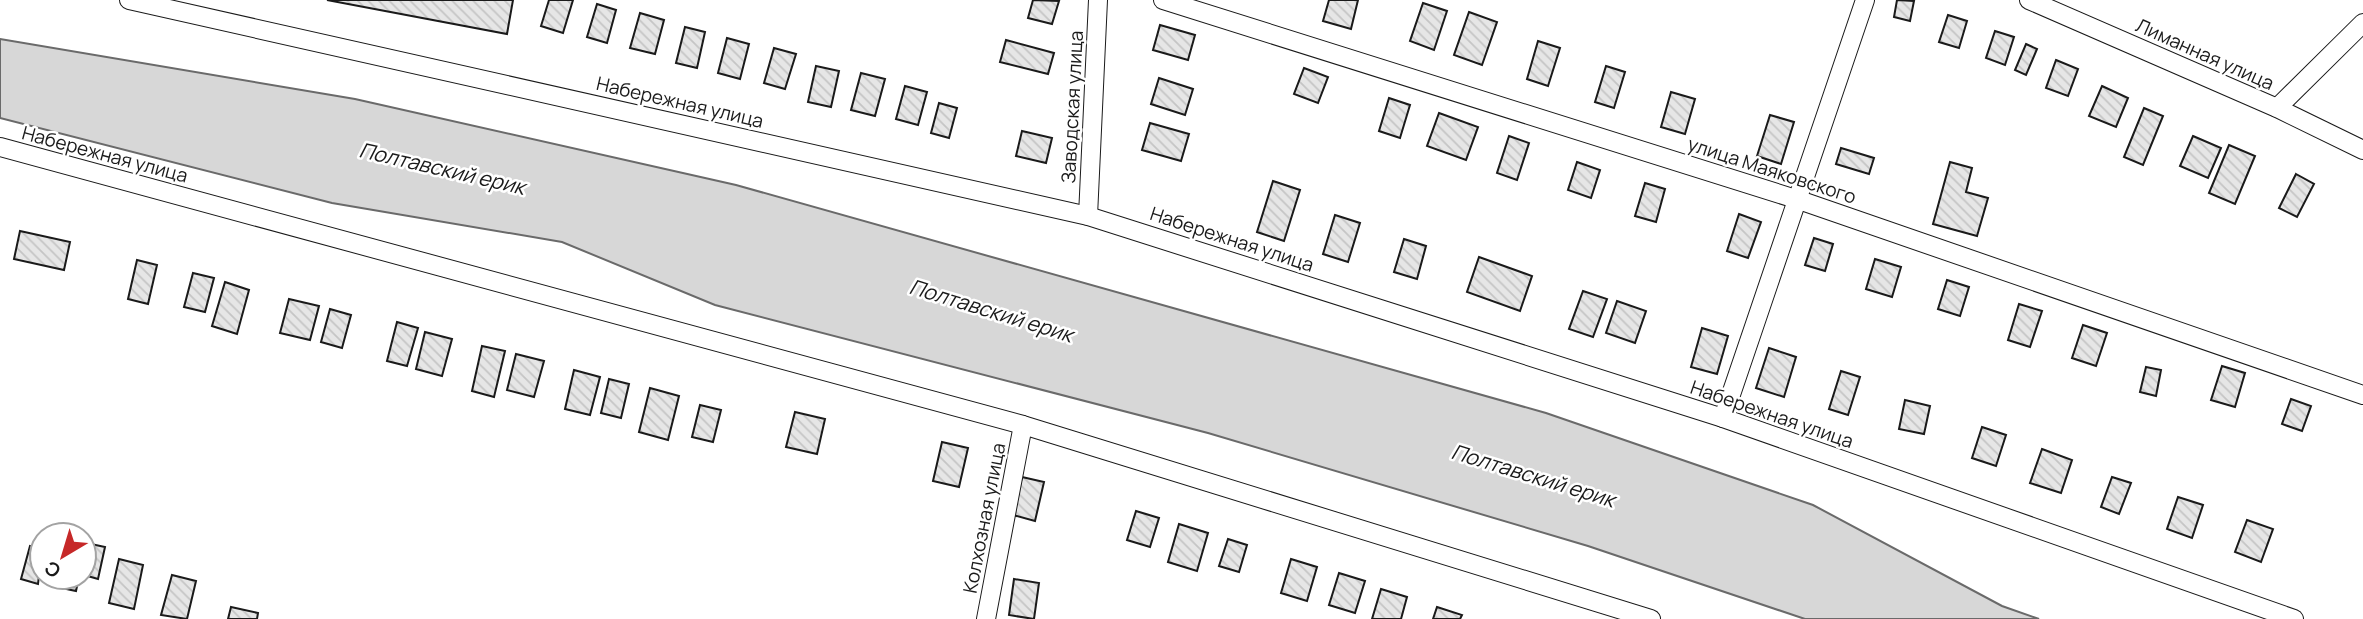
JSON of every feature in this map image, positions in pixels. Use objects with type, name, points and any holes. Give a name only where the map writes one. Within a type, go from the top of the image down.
[{"type":"street","name":"Набережная улица","points":[[129,0],[1088,216],[1723,418],[2294,619]]},
{"type":"street","name":"Заводская улица","points":[[1088,216],[1098,0]]},
{"type":"street","name":"улица Маяковского","points":[[1163,0],[1800,200],[2363,395]]},
{"type":"street","points":[[1723,418],[1800,200],[1865,0]]},
{"type":"street","name":"Лиманная улица","points":[[2029,0],[2277,108],[2363,150]]},
{"type":"street","points":[[2277,108],[2363,23]]},
{"type":"street","name":"Набережная улица","points":[[0,147],[1023,425],[1651,619]]},
{"type":"street","name":"Колхозная улица","points":[[986,619],[1023,425]]},
{"type":"water","name":"Полтавский ерик","points":[[0,39],[355,99],[736,185],[1546,413],[1813,505],[2002,606],[2039,619],[1805,619],[1588,546],[1208,433],[715,305],[562,242],[332,203],[0,118]]},
{"type":"building","points":[[327,0],[513,0],[507,34]]},
{"type":"building","points":[[549,0],[573,0],[563,33],[541,26]]},
{"type":"building","points":[[1033,0],[1059,1],[1052,24],[1028,18]]},
{"type":"building","points":[[1329,0],[1358,0],[1351,29],[1323,21]]},
{"type":"building","points":[[1897,0],[1914,1],[1910,21],[1894,17]]},
{"type":"building","points":[[1423,3],[1447,11],[1434,50],[1410,41]]},
{"type":"building","points":[[597,4],[616,10],[607,43],[587,37]]},
{"type":"building","points":[[1469,12],[1497,22],[1482,65],[1454,55]]},
{"type":"building","points":[[640,13],[664,20],[655,54],[630,48]]},
{"type":"building","points":[[1948,15],[1967,21],[1959,48],[1939,42]]},
{"type":"building","points":[[1160,25],[1195,35],[1188,60],[1153,50]]},
{"type":"building","points":[[685,27],[705,32],[697,68],[676,63]]},
{"type":"building","points":[[1995,31],[2014,37],[2005,65],[1986,58]]},
{"type":"building","points":[[727,38],[749,44],[740,79],[718,73]]},
{"type":"building","points":[[1006,40],[1054,53],[1048,74],[1000,62]]},
{"type":"building","points":[[1538,41],[1560,48],[1548,86],[1527,79]]},
{"type":"building","points":[[2026,44],[2037,49],[2026,75],[2015,70]]},
{"type":"building","points":[[774,48],[796,54],[785,89],[764,83]]},
{"type":"building","points":[[2056,60],[2078,69],[2068,96],[2046,88]]},
{"type":"building","points":[[816,66],[839,71],[831,107],[808,102]]},
{"type":"building","points":[[1606,66],[1625,72],[1614,108],[1595,102]]},
{"type":"building","points":[[1304,68],[1328,77],[1318,103],[1294,94]]},
{"type":"building","points":[[861,73],[885,79],[875,116],[851,110]]},
{"type":"building","points":[[1159,78],[1193,89],[1185,115],[1151,104]]},
{"type":"building","points":[[905,86],[927,92],[918,125],[896,119]]},
{"type":"building","points":[[2102,86],[2128,98],[2116,127],[2089,116]]},
{"type":"building","points":[[1671,92],[1695,99],[1685,134],[1661,127]]},
{"type":"building","points":[[1389,98],[1410,105],[1400,138],[1379,131]]},
{"type":"building","points":[[939,103],[957,108],[949,138],[931,133]]},
{"type":"building","points":[[2144,108],[2163,116],[2143,165],[2124,157]]},
{"type":"building","points":[[1439,113],[1478,127],[1466,160],[1427,146]]},
{"type":"building","points":[[1770,115],[1794,122],[1781,164],[1757,156]]},
{"type":"building","points":[[1150,123],[1189,134],[1181,161],[1142,150]]},
{"type":"building","points":[[1022,131],[1052,138],[1046,163],[1016,156]]},
{"type":"building","points":[[1509,136],[1529,143],[1517,180],[1497,173]]},
{"type":"building","points":[[2193,136],[2221,148],[2208,178],[2180,166]]},
{"type":"building","points":[[2229,145],[2255,156],[2235,204],[2209,193]]},
{"type":"building","points":[[1841,148],[1874,158],[1869,174],[1836,164]]},
{"type":"building","points":[[1577,162],[1600,170],[1591,198],[1568,190]]},
{"type":"building","points":[[1950,162],[1972,168],[1966,192],[1988,198],[1977,236],[1933,224]]},
{"type":"building","points":[[2296,174],[2314,184],[2297,217],[2279,208]]},
{"type":"building","points":[[1273,181],[1300,190],[1284,241],[1257,232]]},
{"type":"building","points":[[1645,183],[1665,189],[1656,222],[1635,216]]},
{"type":"building","points":[[1739,214],[1761,222],[1748,258],[1727,251]]},
{"type":"building","points":[[1335,215],[1360,223],[1348,262],[1323,254]]},
{"type":"building","points":[[20,231],[70,242],[64,270],[14,259]]},
{"type":"building","points":[[1814,238],[1833,244],[1825,271],[1805,265]]},
{"type":"building","points":[[1404,239],[1426,246],[1417,279],[1394,272]]},
{"type":"building","points":[[1479,257],[1532,276],[1520,311],[1467,292]]},
{"type":"building","points":[[1875,259],[1901,267],[1892,297],[1866,289]]},
{"type":"building","points":[[137,260],[157,265],[148,304],[128,299]]},
{"type":"building","points":[[193,273],[214,278],[205,312],[184,307]]},
{"type":"building","points":[[1947,280],[1969,287],[1960,316],[1938,309]]},
{"type":"building","points":[[225,282],[249,290],[237,334],[212,326]]},
{"type":"building","points":[[1583,291],[1607,299],[1593,337],[1569,329]]},
{"type":"building","points":[[289,299],[319,306],[310,340],[280,333]]},
{"type":"building","points":[[1617,301],[1646,311],[1635,343],[1606,333]]},
{"type":"building","points":[[2019,304],[2042,311],[2030,347],[2008,340]]},
{"type":"building","points":[[330,309],[351,315],[342,348],[321,342]]},
{"type":"building","points":[[397,322],[418,328],[407,366],[387,361]]},
{"type":"building","points":[[2083,325],[2107,333],[2096,366],[2072,358]]},
{"type":"building","points":[[1702,328],[1728,336],[1717,374],[1691,367]]},
{"type":"building","points":[[425,332],[452,339],[442,376],[416,369]]},
{"type":"building","points":[[482,346],[505,351],[494,397],[472,391]]},
{"type":"building","points":[[1769,348],[1796,357],[1784,397],[1756,388]]},
{"type":"building","points":[[516,354],[544,361],[534,397],[507,390]]},
{"type":"building","points":[[2222,366],[2245,373],[2235,407],[2211,400]]},
{"type":"building","points":[[2146,367],[2161,370],[2156,396],[2140,392]]},
{"type":"building","points":[[574,370],[600,377],[590,415],[565,409]]},
{"type":"building","points":[[1841,371],[1860,377],[1848,415],[1829,409]]},
{"type":"building","points":[[609,379],[629,384],[621,418],[601,413]]},
{"type":"building","points":[[650,388],[679,396],[668,440],[639,432]]},
{"type":"building","points":[[2291,399],[2311,406],[2302,431],[2282,424]]},
{"type":"building","points":[[1905,400],[1930,406],[1924,434],[1899,429]]},
{"type":"building","points":[[700,405],[721,410],[713,442],[692,437]]},
{"type":"building","points":[[795,412],[825,419],[817,454],[786,447]]},
{"type":"building","points":[[1982,427],[2006,435],[1996,466],[1972,458]]},
{"type":"building","points":[[942,442],[968,448],[959,487],[933,481]]},
{"type":"building","points":[[2042,449],[2072,460],[2061,493],[2030,483]]},
{"type":"building","points":[[1022,477],[1044,482],[1035,521],[1013,515]]},
{"type":"building","points":[[2112,477],[2131,483],[2119,514],[2101,507]]},
{"type":"building","points":[[2178,497],[2203,505],[2192,538],[2167,529]]},
{"type":"building","points":[[1136,511],[1159,518],[1150,547],[1127,540]]},
{"type":"building","points":[[2247,520],[2273,529],[2261,562],[2235,552]]},
{"type":"building","points":[[1179,524],[1208,533],[1197,571],[1168,562]]},
{"type":"building","points":[[1228,539],[1247,545],[1239,572],[1219,566]]},
{"type":"building","points":[[98,546],[105,547],[98,579]]},
{"type":"building","points":[[28,553],[28,581],[21,579]]},
{"type":"building","points":[[119,559],[143,565],[134,609],[109,603]]},
{"type":"building","points":[[1291,559],[1317,567],[1307,601],[1281,593]]},
{"type":"building","points":[[1339,573],[1365,581],[1355,613],[1329,605]]},
{"type":"building","points":[[172,575],[196,581],[187,619],[161,615]]},
{"type":"building","points":[[1014,579],[1039,583],[1034,619],[1009,615]]},
{"type":"building","points":[[1381,589],[1407,597],[1401,619],[1372,619]]},
{"type":"building","points":[[231,607],[258,613],[257,619],[228,619]]},
{"type":"building","points":[[1437,607],[1462,615],[1460,619],[1433,619]]}]
